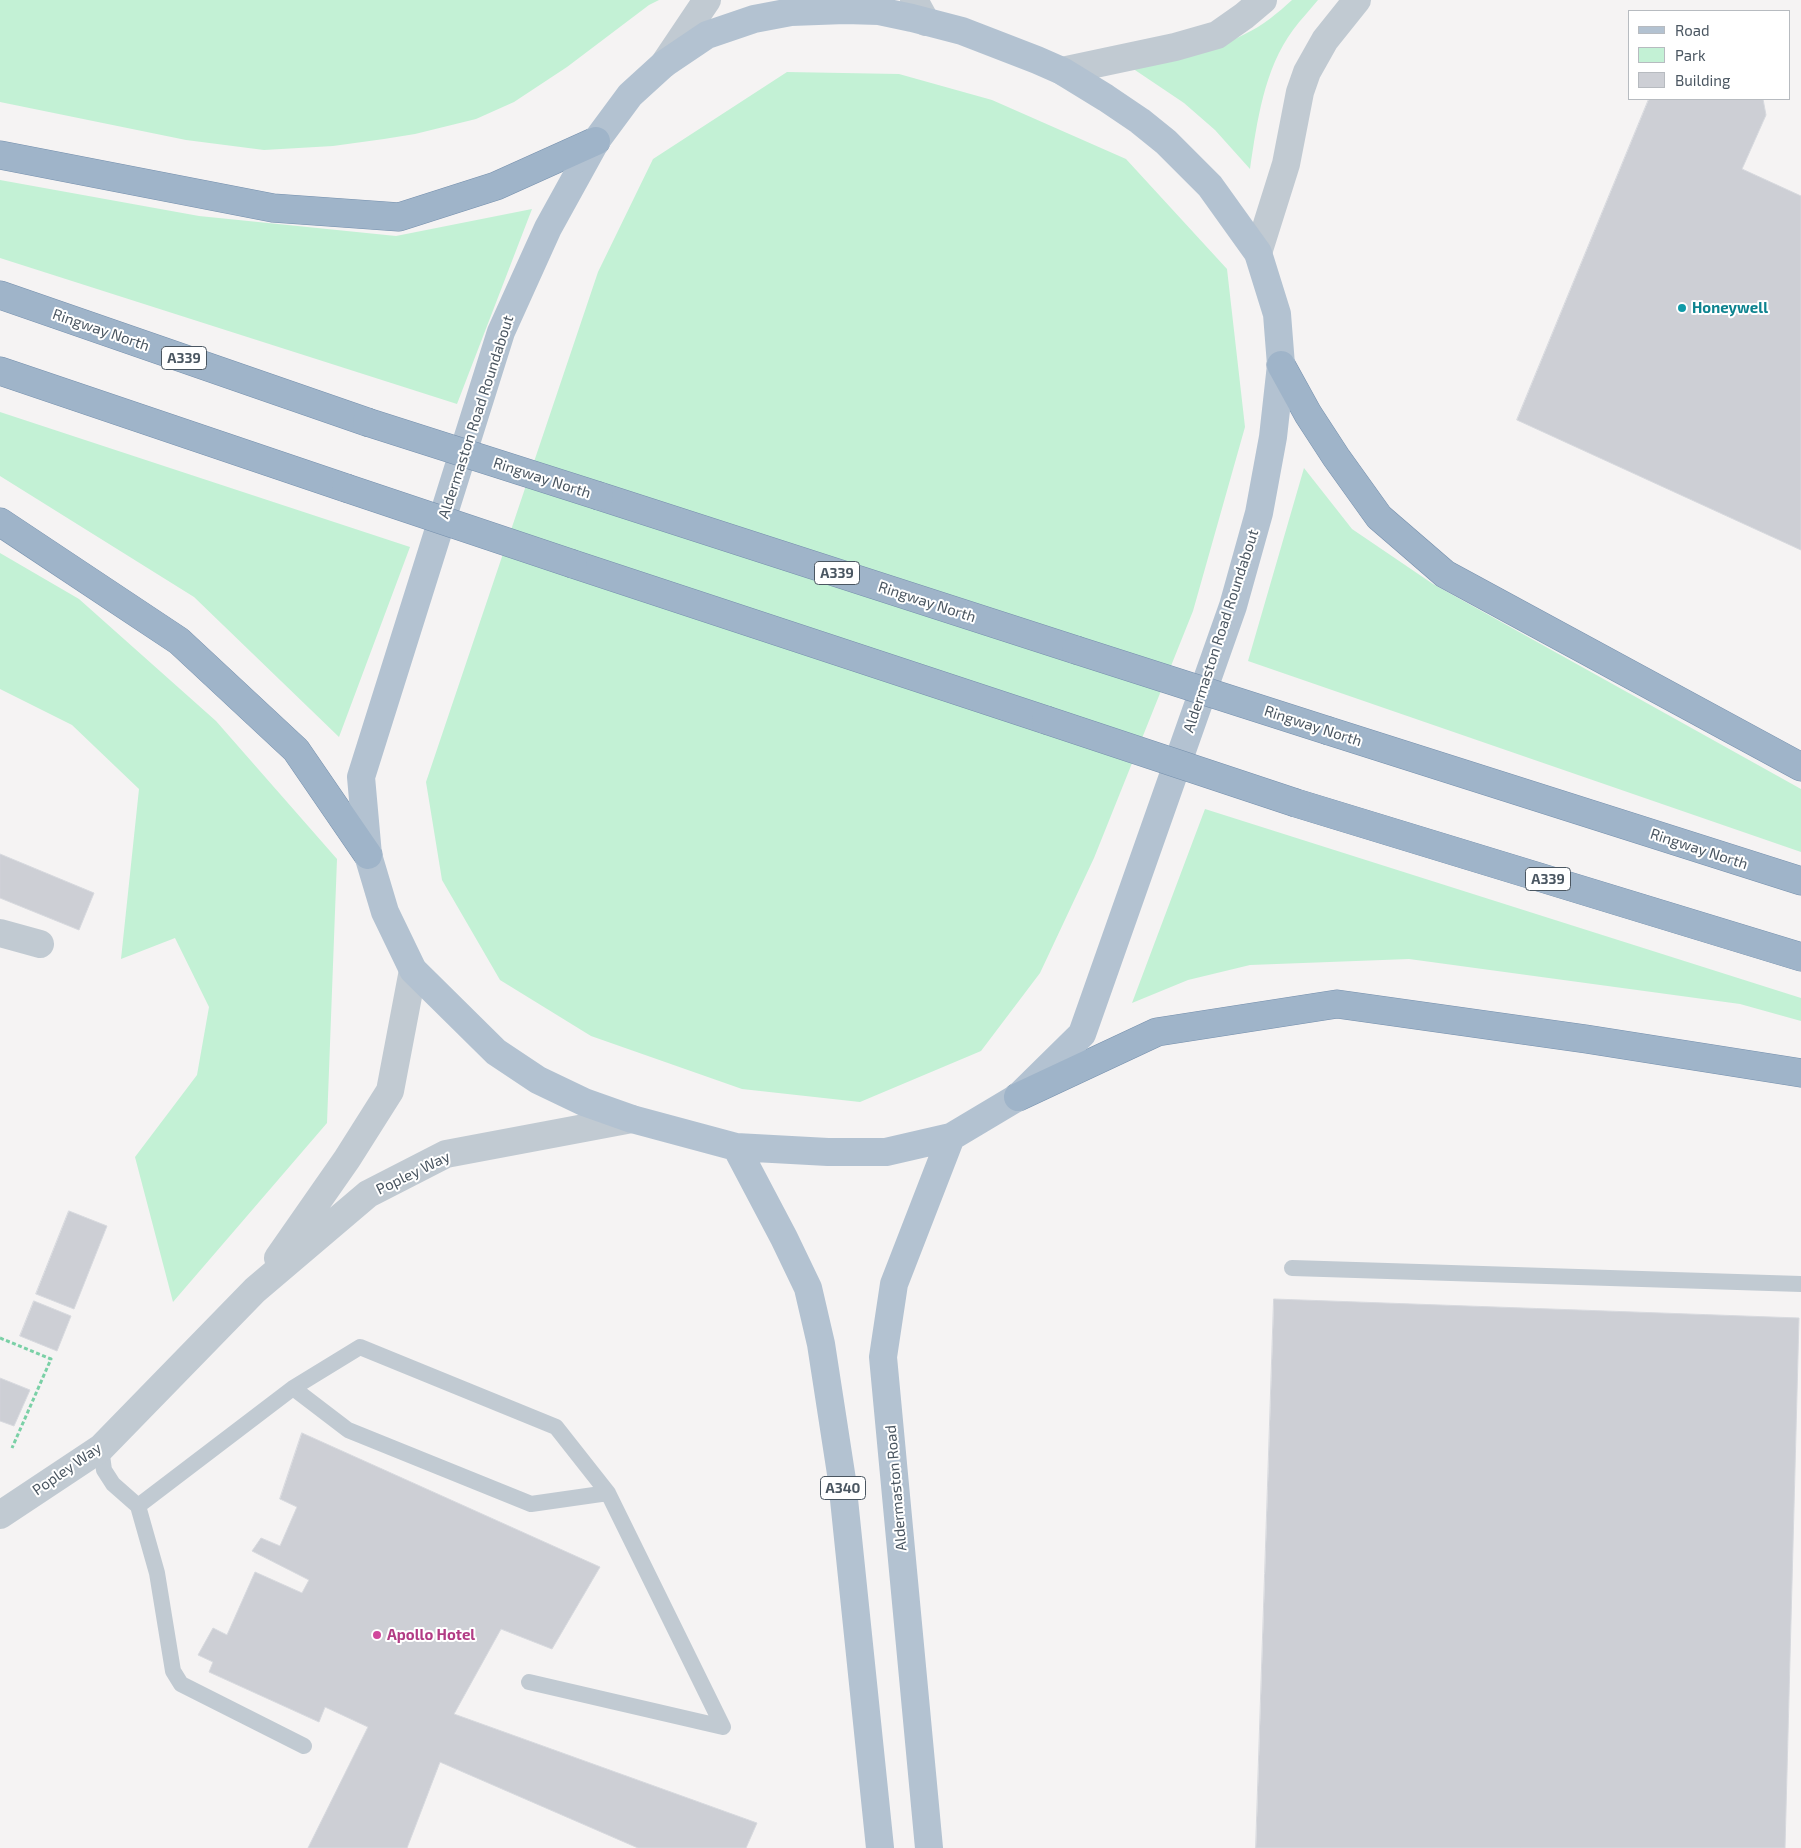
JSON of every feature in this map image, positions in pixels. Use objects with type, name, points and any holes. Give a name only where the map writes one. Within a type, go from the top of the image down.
[{"type":"highway","points":[[0,155],[273,208],[399,217],[496,186],[596,141]]},
{"type":"highway","name":"Ringway North","points":[[0,295],[367,422],[1801,881]]},
{"type":"highway","points":[[1281,365],[1308,414],[1379,517],[1446,574],[1801,767]]},
{"type":"highway","name":"A339","points":[[0,371],[573,564],[1296,803],[1801,957]]},
{"type":"highway","points":[[0,522],[179,640],[296,750],[368,855]]},
{"type":"highway","points":[[1018,1097],[1157,1032],[1337,1004],[1586,1039],[1801,1074]]},
{"type":"main road","name":"Aldermaston Road Roundabout","points":[[845,10],[920,11],[962,31],[997,43],[1062,70],[1140,121],[1166,142],[1210,186],[1258,253],[1277,314],[1281,365],[1273,437],[1259,513],[1233,606],[1082,1034],[1018,1097],[951,1137],[886,1152],[828,1152],[736,1147],[632,1119],[584,1102],[538,1080],[496,1052],[412,970],[385,912],[368,855],[361,777],[501,332],[548,228],[596,141],[630,95],[664,64],[707,35],[754,19],[791,12],[845,10]]},
{"type":"main road","name":"Aldermaston Road","points":[[929,1848],[884,1357],[894,1284],[951,1137]]},
{"type":"main road","name":"A340","points":[[736,1147],[808,1288],[821,1344],[842,1480],[880,1848]]},
{"type":"street","points":[[664,64],[707,0]]},
{"type":"street","points":[[1062,70],[1150,52],[1217,35],[1263,0]]},
{"type":"street","points":[[1258,253],[1286,164],[1300,92],[1307,72],[1324,40],[1357,0]]},
{"type":"street","points":[[0,933],[40,944]]},
{"type":"street","name":"Popley Way","points":[[255,1290],[347,1159],[390,1091],[412,970]]},
{"type":"street","name":"Popley Way","points":[[0,1515],[101,1448],[255,1290],[368,1194],[446,1154],[632,1119]]},
{"type":"lane","points":[[1292,1268],[1801,1284]]},
{"type":"lane","points":[[138,1506],[293,1388],[360,1347],[556,1427],[608,1493],[723,1727],[529,1682]]},
{"type":"lane","points":[[293,1388],[348,1430],[531,1504],[608,1493]]},
{"type":"lane","points":[[101,1448],[104,1470],[113,1484],[138,1506],[157,1573],[173,1672],[181,1684],[304,1746]]},
{"type":"path","points":[[0,1338],[52,1359],[12,1448]]},
{"type":"green space","points":[[0,0],[659,0],[649,5],[567,67],[514,102],[476,119],[415,134],[384,139],[333,146],[264,150],[186,140],[0,102]]},
{"type":"green space","points":[[1292,0],[1318,0],[1283,45],[1268,79],[1259,115],[1250,169],[1215,130],[1184,103],[1129,66],[1188,54],[1232,40],[1264,23]]},
{"type":"green space","points":[[787,72],[899,74],[992,100],[1126,159],[1227,269],[1245,427],[1193,611],[1094,858],[1040,973],[981,1051],[860,1102],[742,1089],[591,1036],[500,980],[442,880],[426,782],[598,272],[653,159]]},
{"type":"green space","points":[[0,180],[199,216],[396,236],[532,209],[457,404],[0,258]]},
{"type":"green space","points":[[0,412],[410,547],[339,737],[194,597],[0,476]]},
{"type":"green space","points":[[1304,468],[1352,529],[1433,584],[1801,789],[1801,852],[1248,661]]},
{"type":"green space","points":[[0,553],[79,599],[216,721],[337,859],[327,1123],[173,1302],[135,1157],[197,1075],[209,1007],[175,938],[121,959],[139,789],[72,725],[0,689]]},
{"type":"green space","points":[[1205,809],[1801,998],[1801,1021],[1740,1004],[1409,959],[1250,965],[1188,980],[1132,1003]]},
{"type":"building","name":"Honeywell","points":[[1649,100],[1763,100],[1766,115],[1742,169],[1801,196],[1801,550],[1517,420]]},
{"type":"building","points":[[0,854],[94,893],[79,930],[0,898]]},
{"type":"building","points":[[69,1211],[107,1226],[74,1309],[36,1294]]},
{"type":"building","points":[[1274,1299],[1799,1318],[1785,1848],[1256,1848]]},
{"type":"building","points":[[34,1301],[71,1316],[57,1351],[20,1336]]},
{"type":"building","points":[[0,1378],[30,1390],[14,1426],[0,1421]]},
{"type":"building","points":[[302,1433],[600,1567],[552,1649],[501,1629],[454,1714],[757,1823],[746,1848],[638,1848],[440,1762],[407,1848],[308,1848],[368,1727],[325,1707],[319,1722],[209,1672],[213,1662],[198,1655],[213,1628],[227,1635],[255,1572],[302,1593],[309,1580],[252,1551],[261,1538],[280,1546],[297,1507],[280,1499]]},
{"type":"place","name":"Honeywell","points":[[1682,308]]},
{"type":"place","name":"Apollo Hotel","points":[[377,1635]]}]
